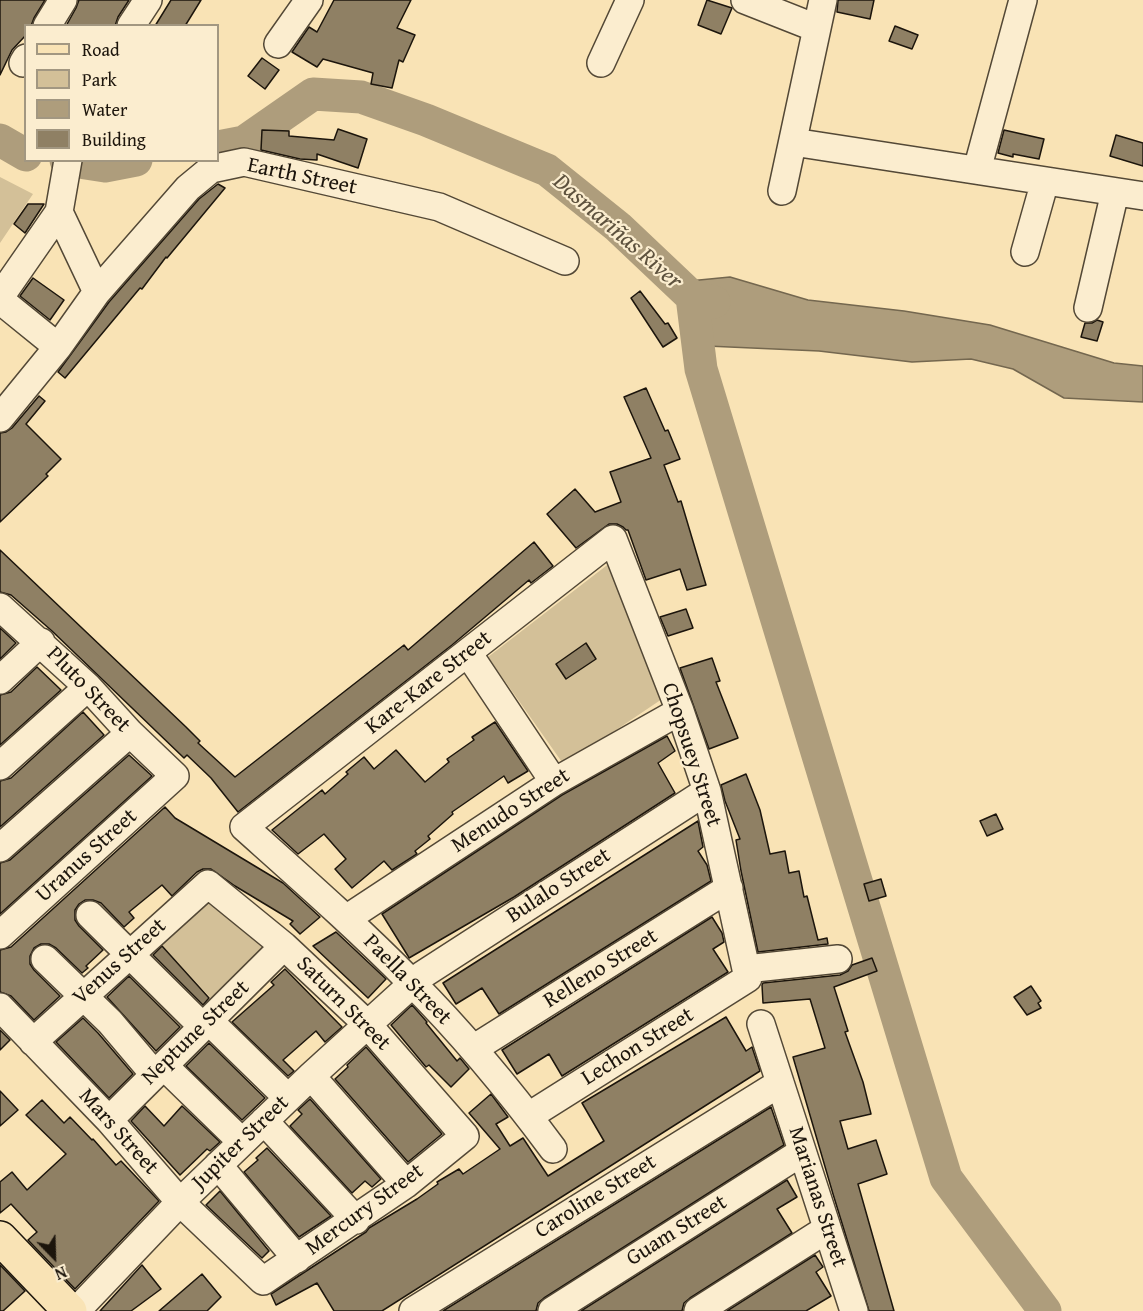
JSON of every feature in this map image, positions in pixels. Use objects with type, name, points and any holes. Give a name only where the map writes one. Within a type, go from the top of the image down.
[{"type":"main road","points":[[0,1238],[70,1311]]},
{"type":"street","points":[[48,24],[63,0]]},
{"type":"street","points":[[132,24],[148,0]]},
{"type":"street","points":[[278,44],[309,0]]},
{"type":"street","points":[[601,63],[630,0]]},
{"type":"street","points":[[745,0],[816,28]]},
{"type":"street","points":[[782,191],[823,0]]},
{"type":"street","points":[[977,171],[1023,0]]},
{"type":"street","points":[[793,142],[1143,196]]},
{"type":"street","name":"Earth Street","points":[[0,418],[58,347],[98,292],[202,175],[211,169],[244,162],[439,207],[565,261]]},
{"type":"street","points":[[58,347],[0,299],[59,212],[66,171]]},
{"type":"street","points":[[1025,252],[1045,181]]},
{"type":"street","points":[[1088,308],[1115,192]]},
{"type":"street","points":[[59,212],[98,292]]},
{"type":"street","name":"Kare-Kare Street","points":[[244,827],[613,539]]},
{"type":"street","name":"Chopsuey Street","points":[[613,539],[680,711],[707,791],[747,974]]},
{"type":"street","name":"Pluto Street","points":[[0,607],[88,687],[130,734],[175,776]]},
{"type":"street","points":[[0,680],[41,642]]},
{"type":"street","points":[[468,653],[554,782]]},
{"type":"street","points":[[0,766],[88,687]]},
{"type":"street","name":"Menudo Street","points":[[346,919],[554,782],[680,711]]},
{"type":"street","points":[[0,848],[130,734]]},
{"type":"street","name":"Uranus Street","points":[[0,935],[175,776]]},
{"type":"street","name":"Bulalo Street","points":[[413,983],[707,791]]},
{"type":"street","name":"Paella Street","points":[[244,827],[413,983],[529,1116],[553,1149]]},
{"type":"street","name":"Saturn Street","points":[[208,884],[284,946],[367,1024],[465,1136]]},
{"type":"street","name":"Venus Street","points":[[33,1042],[208,884]]},
{"type":"street","name":"Relleno Street","points":[[472,1049],[729,888]]},
{"type":"street","points":[[90,915],[288,1098]]},
{"type":"street","name":"Neptune Street","points":[[109,1120],[284,946]]},
{"type":"street","points":[[45,959],[159,1070],[242,1142]]},
{"type":"street","points":[[747,974],[838,959]]},
{"type":"street","name":"Lechon Street","points":[[529,1116],[747,974]]},
{"type":"street","name":"Jupiter Street","points":[[76,1311],[218,1165],[413,983]]},
{"type":"street","name":"Mars Street","points":[[0,1007],[109,1120],[180,1202],[263,1281]]},
{"type":"street","name":"Marianas Street","points":[[761,1024],[827,1229],[846,1307]]},
{"type":"street","points":[[311,1076],[406,1184]]},
{"type":"street","name":"Caroline Street","points":[[413,1311],[780,1083]]},
{"type":"street","points":[[264,1121],[356,1220]]},
{"type":"street","name":"Mercury Street","points":[[263,1281],[356,1220],[406,1184],[465,1136]]},
{"type":"street","name":"Guam Street","points":[[552,1311],[802,1152]]},
{"type":"street","points":[[218,1165],[297,1259]]},
{"type":"street","points":[[698,1311],[827,1229]]},
{"type":"green space","points":[[0,177],[33,194],[0,243]]},
{"type":"green space","points":[[615,559],[668,695],[564,765],[488,657]]},
{"type":"green space","points":[[207,894],[277,949],[219,1007],[158,941]]},
{"type":"water","points":[[730,277],[808,300],[904,311],[990,325],[1114,363],[1143,366],[1143,402],[1064,398],[1013,369],[971,359],[912,362],[819,351],[707,346],[689,281]]},
{"type":"building","points":[[0,0],[45,0],[32,24],[24,24],[24,37],[12,50],[0,75]]},
{"type":"building","points":[[79,0],[129,0],[116,24],[67,24]]},
{"type":"building","points":[[171,0],[201,0],[186,24],[156,24]]},
{"type":"building","points":[[334,0],[411,0],[397,28],[415,35],[403,62],[399,60],[392,88],[371,84],[373,73],[323,59],[317,67],[292,52],[309,27],[317,32]]},
{"type":"building","points":[[707,0],[732,8],[721,34],[698,25]]},
{"type":"building","points":[[838,0],[874,0],[870,19],[837,12]]},
{"type":"building","points":[[895,26],[918,35],[912,49],[889,41]]},
{"type":"building","points":[[262,58],[279,70],[265,89],[248,76]]},
{"type":"building","points":[[338,129],[367,139],[358,168],[317,154],[317,160],[300,159],[261,150],[262,130],[289,131],[289,136],[334,140]]},
{"type":"building","points":[[1004,130],[1044,139],[1039,159],[998,153]]},
{"type":"building","points":[[1116,135],[1143,143],[1143,166],[1110,156]]},
{"type":"building","points":[[218,184],[225,188],[65,378],[58,372],[109,302],[199,199]]},
{"type":"building","points":[[28,204],[44,204],[25,233],[14,224]]},
{"type":"building","points":[[33,278],[64,300],[50,320],[20,296]]},
{"type":"building","points":[[640,291],[665,324],[668,323],[677,338],[663,347],[631,298]]},
{"type":"building","points":[[1097,320],[1103,322],[1097,341],[1081,337],[1085,323]]},
{"type":"building","points":[[646,388],[680,459],[664,465],[678,502],[681,501],[706,585],[687,590],[680,569],[646,580],[628,530],[623,527],[609,524],[576,548],[547,514],[575,489],[595,512],[621,502],[610,472],[651,458],[624,397]]},
{"type":"building","points":[[39,396],[45,401],[26,424],[61,459],[46,474],[48,476],[0,522],[0,433],[12,428]]},
{"type":"building","points":[[534,542],[553,566],[531,583],[529,580],[452,645],[238,812],[211,778],[187,755],[184,758],[52,631],[11,595],[0,592],[0,550],[186,727],[200,741],[198,743],[235,777],[404,645],[408,650]]},
{"type":"building","points":[[686,609],[693,628],[668,636],[660,617]]},
{"type":"building","points":[[0,628],[16,643],[0,659]]},
{"type":"building","points":[[586,643],[596,659],[566,679],[556,664]]},
{"type":"building","points":[[712,658],[720,681],[716,682],[738,738],[709,749],[680,668]]},
{"type":"building","points":[[37,667],[61,690],[0,745],[0,695],[11,692]]},
{"type":"building","points":[[83,712],[104,735],[0,827],[0,781],[11,778]]},
{"type":"building","points":[[495,722],[528,771],[508,783],[504,776],[452,812],[453,814],[428,836],[430,839],[415,851],[417,854],[392,870],[384,861],[352,888],[335,869],[346,859],[324,834],[298,854],[272,830],[322,790],[325,794],[364,757],[374,769],[396,750],[425,782],[449,762],[447,759],[474,740],[472,737]]},
{"type":"building","points":[[667,736],[675,751],[658,763],[675,793],[514,897],[409,958],[382,914],[562,795]]},
{"type":"building","points":[[129,755],[152,776],[0,914],[0,863],[10,860]]},
{"type":"building","points":[[746,774],[760,810],[770,854],[785,851],[789,873],[799,871],[804,897],[807,896],[818,940],[827,938],[828,944],[758,952],[736,840],[740,839],[721,785]]},
{"type":"building","points":[[165,807],[175,818],[283,883],[320,917],[300,934],[290,924],[293,921],[211,869],[197,872],[172,896],[162,885],[129,912],[134,918],[124,927],[101,903],[85,900],[75,910],[75,920],[103,950],[82,973],[49,944],[41,944],[34,948],[30,956],[30,964],[60,996],[34,1020],[11,996],[0,992],[0,950],[11,947]]},
{"type":"building","points":[[996,814],[1003,829],[987,836],[980,821]]},
{"type":"building","points":[[698,821],[703,847],[698,851],[707,865],[711,881],[499,1014],[482,988],[456,1004],[443,983]]},
{"type":"building","points":[[881,879],[886,896],[869,901],[864,884]]},
{"type":"building","points":[[712,917],[722,933],[724,942],[713,949],[728,972],[562,1076],[549,1054],[517,1074],[502,1050]]},
{"type":"building","points":[[336,932],[386,979],[368,998],[313,946]]},
{"type":"building","points":[[162,946],[209,998],[203,1005],[153,955]]},
{"type":"building","points":[[872,958],[877,971],[834,987],[848,1031],[845,1032],[863,1082],[871,1114],[840,1121],[848,1149],[876,1140],[887,1174],[858,1184],[894,1311],[869,1311],[793,1057],[825,1048],[810,999],[763,1003],[763,983],[840,975],[848,971],[852,965]]},
{"type":"building","points":[[285,969],[342,1027],[325,1042],[316,1031],[283,1060],[294,1071],[288,1076],[232,1022],[274,985],[271,982]]},
{"type":"building","points":[[129,976],[180,1027],[156,1051],[107,997]]},
{"type":"building","points":[[1031,986],[1041,1001],[1038,1003],[1041,1008],[1027,1015],[1014,997]]},
{"type":"building","points":[[412,1005],[457,1061],[460,1058],[469,1069],[451,1087],[429,1065],[426,1067],[391,1025]]},
{"type":"building","points":[[726,1017],[746,1051],[752,1047],[760,1071],[382,1311],[334,1311],[317,1283],[276,1305],[271,1294],[369,1228],[417,1199],[438,1184],[437,1182],[459,1169],[463,1174],[500,1149],[469,1113],[491,1094],[508,1117],[496,1124],[510,1146],[523,1138],[548,1176],[604,1141],[582,1103]]},
{"type":"building","points":[[83,1018],[133,1074],[109,1098],[56,1042]]},
{"type":"building","points":[[0,1030],[10,1040],[0,1050]]},
{"type":"building","points":[[209,1043],[265,1098],[242,1120],[186,1066]]},
{"type":"building","points":[[366,1047],[442,1134],[408,1162],[335,1079]]},
{"type":"building","points":[[0,1091],[18,1110],[0,1126]]},
{"type":"building","points":[[310,1099],[381,1179],[372,1187],[365,1181],[352,1193],[290,1126],[302,1114],[298,1110]]},
{"type":"building","points":[[42,1100],[64,1123],[70,1117],[116,1165],[121,1161],[159,1201],[75,1289],[28,1240],[37,1232],[11,1204],[0,1213],[0,1182],[12,1172],[27,1190],[66,1154],[26,1115]]},
{"type":"building","points":[[145,1106],[164,1126],[182,1106],[220,1142],[210,1151],[207,1149],[180,1175],[131,1121]]},
{"type":"building","points":[[771,1107],[784,1145],[544,1298],[538,1303],[536,1311],[443,1311]]},
{"type":"building","points":[[267,1148],[331,1216],[299,1237],[244,1172],[258,1160],[256,1158]]},
{"type":"building","points":[[787,1180],[797,1197],[777,1209],[792,1233],[690,1298],[684,1303],[682,1311],[581,1311]]},
{"type":"building","points":[[220,1191],[269,1251],[262,1258],[206,1205]]},
{"type":"building","points":[[815,1255],[823,1267],[816,1272],[831,1296],[806,1311],[727,1311]]},
{"type":"building","points":[[0,1265],[25,1291],[3,1311],[0,1311]]},
{"type":"building","points":[[142,1265],[161,1289],[131,1311],[100,1311]]},
{"type":"building","points":[[202,1274],[221,1297],[207,1311],[159,1311]]},
{"type":"waterway","name":"Dasmariñas River","points":[[219,147],[244,142],[313,94],[361,97],[426,120],[547,170],[618,227],[692,297],[714,302]]},
{"type":"waterway","name":"Dasmariñas River","points":[[0,140],[24,154]]},
{"type":"waterway","name":"Dasmariñas River","points":[[79,162],[105,166],[126,162]]},
{"type":"waterway","points":[[692,297],[701,369],[946,1178],[1045,1311]]}]
